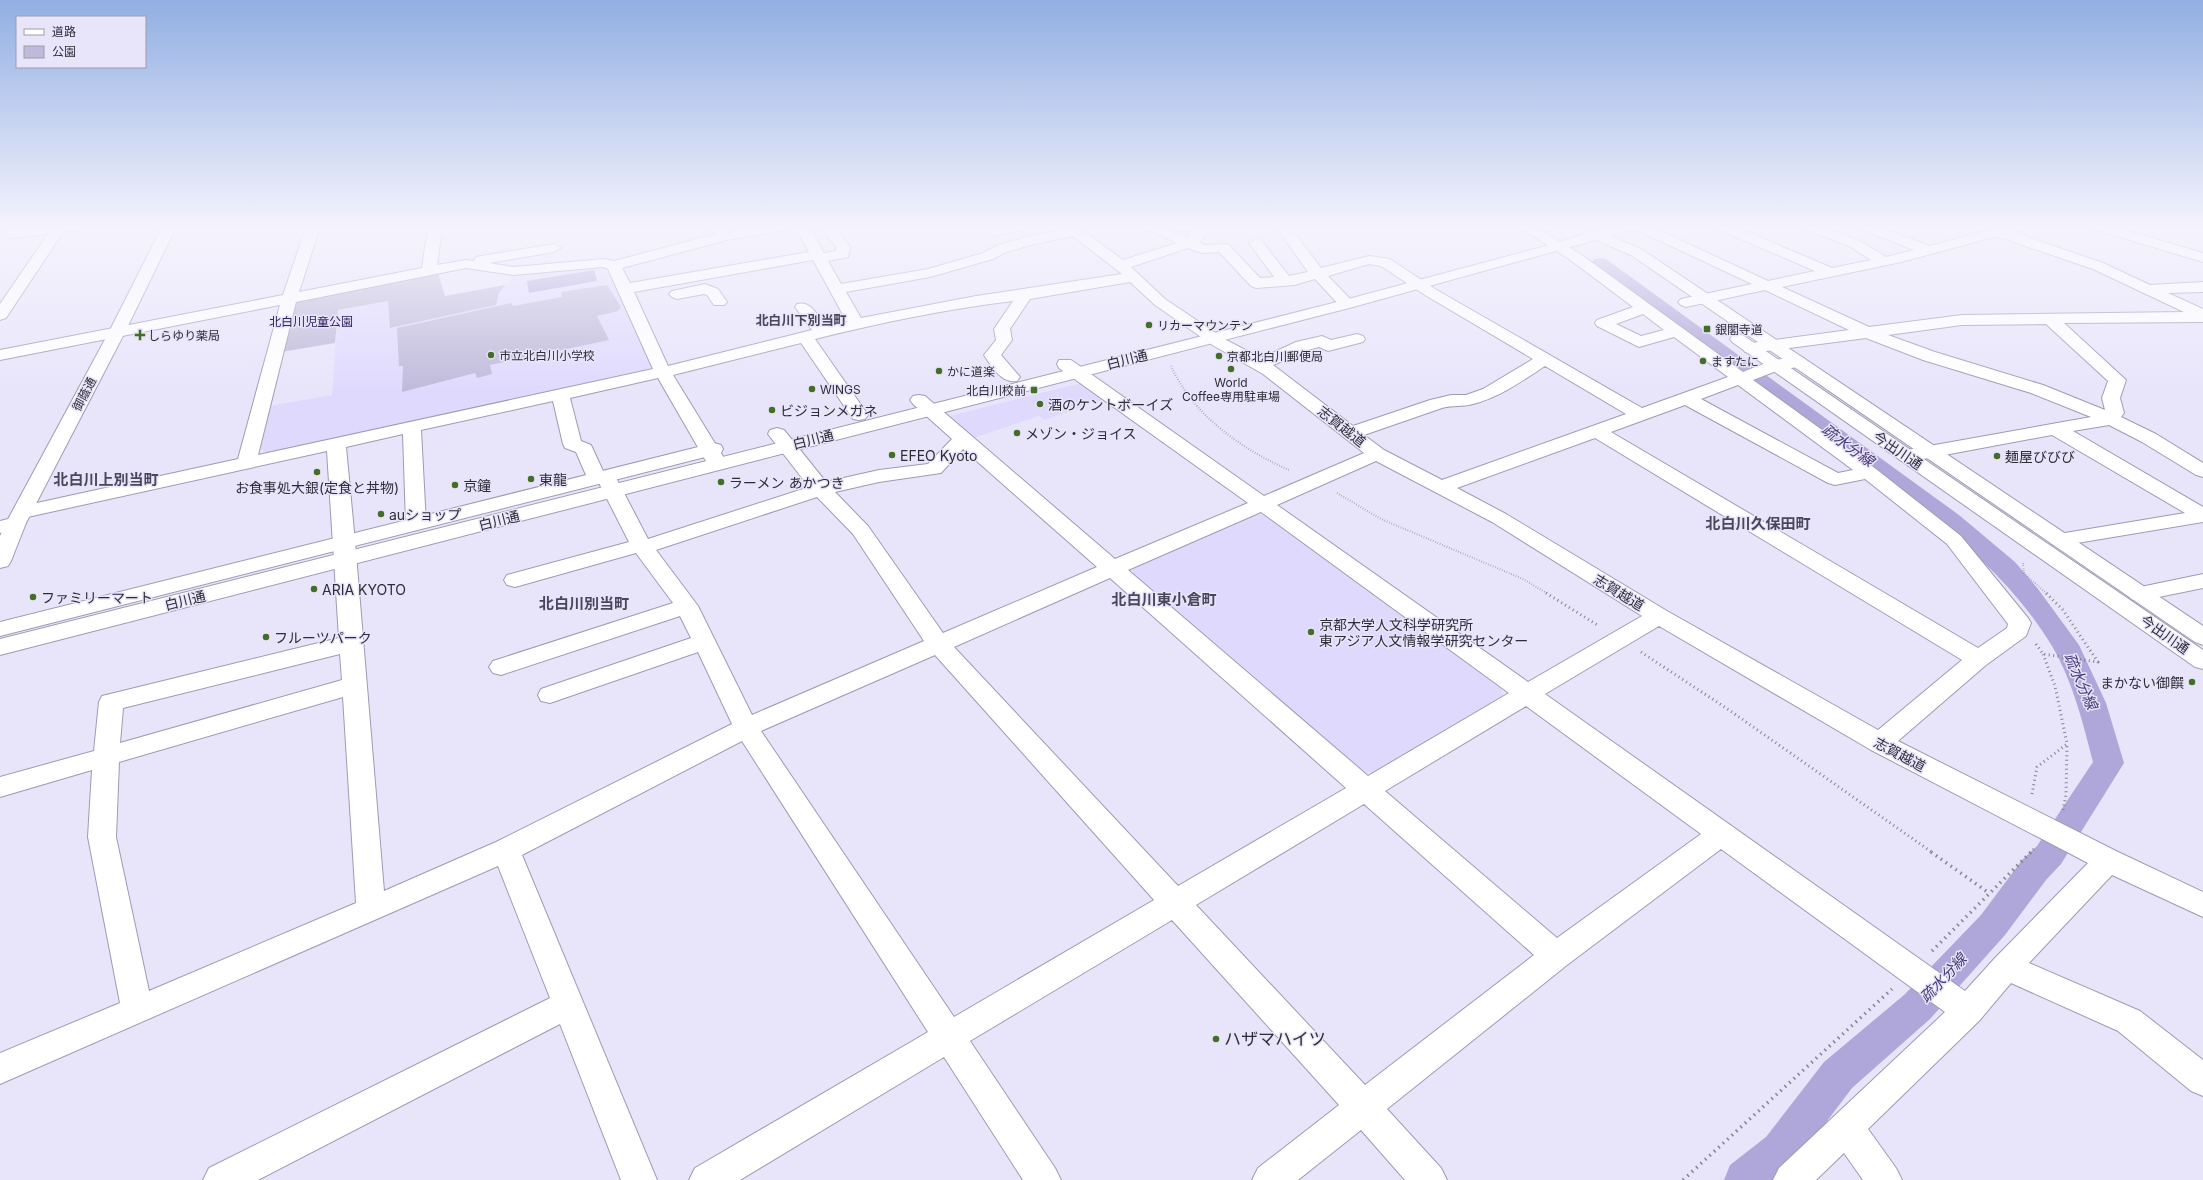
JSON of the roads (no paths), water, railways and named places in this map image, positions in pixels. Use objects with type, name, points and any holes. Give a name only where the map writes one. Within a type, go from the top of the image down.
[{"type":"street","points":[[0,314],[24,282]]},
{"type":"street","name":"御蔭通","points":[[0,561],[13,520],[116,332],[141,282]]},
{"type":"street","points":[[247,462],[295,282]]},
{"type":"street","points":[[0,355],[371,282]]},
{"type":"street","points":[[627,282],[639,298],[663,372],[713,457]]},
{"type":"street","points":[[639,298],[709,282]]},
{"type":"street","points":[[833,282],[856,324]]},
{"type":"street","points":[[837,289],[877,282]]},
{"type":"street","points":[[13,520],[247,462],[336,444],[663,372],[813,336],[856,324],[931,308],[1025,295],[1080,282]]},
{"type":"street","name":"志賀越道","points":[[1139,282],[1160,302],[1205,334],[1269,370],[1378,454],[1499,518],[1659,616],[1880,743],[2108,860],[2203,905]]},
{"type":"street","points":[[1255,282],[1270,282]]},
{"type":"street","points":[[1326,282],[1342,299]]},
{"type":"street","name":"白川通","points":[[1342,299],[1390,282]]},
{"type":"street","points":[[1415,282],[1640,415]]},
{"type":"street","name":"白川通","points":[[0,629],[345,550],[416,524],[713,457],[1342,299],[1430,282]]},
{"type":"street","points":[[1608,282],[1676,331],[1747,376],[1954,540],[2020,623],[2018,631],[1978,658],[1880,743]]},
{"type":"street","name":"今出川通","points":[[1657,282],[1775,366],[2203,661]]},
{"type":"street","name":"今出川通","points":[[1680,282],[2203,637]]},
{"type":"street","points":[[1757,282],[1866,332],[1929,356],[2037,389],[2111,419],[2149,438],[2203,471]]},
{"type":"street","points":[[1686,302],[1783,282]]},
{"type":"street","points":[[2132,282],[2203,316]]},
{"type":"street","points":[[2149,290],[2203,287]]},
{"type":"street","points":[[639,298],[704,289],[714,292],[719,302]]},
{"type":"street","points":[[1011,377],[992,355],[1004,340],[1002,329],[1025,295]]},
{"type":"street","points":[[803,307],[813,336],[859,415]]},
{"type":"street","points":[[1644,308],[1603,323],[1639,342],[1676,331]]},
{"type":"street","points":[[1751,348],[1962,320],[2203,316]]},
{"type":"street","points":[[1907,456],[2111,419],[2115,413],[2111,398],[2117,380],[2050,319]]},
{"type":"street","name":"白川通","points":[[781,440],[859,415],[924,405],[1011,377],[1071,368],[1161,350],[1205,334]]},
{"type":"street","points":[[1260,365],[1302,346],[1322,341],[1328,346],[1357,339]]},
{"type":"street","points":[[1350,433],[1436,404],[1451,400],[1468,400],[1489,393],[1545,359]]},
{"type":"street","points":[[1442,487],[1775,366],[1798,362]]},
{"type":"street","points":[[1071,368],[1263,504],[1968,1011]]},
{"type":"street","points":[[560,395],[572,444],[584,449],[642,546],[687,606],[746,728],[1043,1180]]},
{"type":"street","points":[[1686,398],[1835,479],[1869,473]]},
{"type":"street","points":[[924,405],[1556,956]]},
{"type":"street","points":[[412,427],[416,524]]},
{"type":"street","points":[[2055,429],[2203,516]]},
{"type":"street","points":[[1597,431],[1978,658]]},
{"type":"street","points":[[515,580],[642,546],[821,489],[879,476],[934,469],[963,438]]},
{"type":"street","points":[[781,440],[821,489],[861,530],[938,644],[1429,1180]]},
{"type":"street","points":[[336,444],[371,910]]},
{"type":"street","points":[[0,1069],[371,910],[506,850],[746,728],[1378,454]]},
{"type":"street","name":"白川通","points":[[0,647],[345,550],[605,482]]},
{"type":"street","points":[[2059,540],[2203,516]]},
{"type":"street","points":[[2139,594],[2203,581]]},
{"type":"street","points":[[501,667],[687,606]]},
{"type":"street","points":[[707,1180],[1659,616]]},
{"type":"street","points":[[550,695],[704,642]]},
{"type":"street","points":[[137,1010],[102,837],[106,757],[111,702],[352,643]]},
{"type":"street","points":[[0,788],[354,685]]},
{"type":"street","points":[[1270,1180],[1364,1109],[1556,956],[1721,834]]},
{"type":"street","points":[[506,850],[639,1180]]},
{"type":"street","points":[[1791,1180],[1968,1011],[2006,967],[2108,860]]},
{"type":"street","points":[[2006,967],[2129,1021],[2203,1080]]},
{"type":"street","points":[[221,1180],[568,1005]]},
{"type":"street","points":[[1846,1127],[1884,1180]]},
{"type":"waterway","name":"疏水分線","points":[[1626,282],[1950,520],[2006,568],[2029,595],[2065,645],[2092,703],[2109,763],[2049,855],[2034,870],[1993,925],[1917,1007],[1838,1075],[1780,1151],[1745,1180]]},
{"type":"place","name":"リカーマウンテン","points":[[1149,325]]},
{"type":"place","name":"銀閣寺道","points":[[1707,329]]},
{"type":"place","name":"しらゆり薬局","points":[[140,335]]},
{"type":"place","name":"市立北白川小学校","points":[[491,355]]},
{"type":"place","name":"京都北白川郵便局","points":[[1219,356]]},
{"type":"place","name":"ますたに","points":[[1703,361]]},
{"type":"place","name":"World Coffee専用駐車場","points":[[1231,369]]},
{"type":"place","name":"かに道楽","points":[[939,371]]},
{"type":"place","name":"WINGS","points":[[812,389]]},
{"type":"place","name":"北白川校前","points":[[1034,390]]},
{"type":"place","name":"酒のケントボーイズ","points":[[1040,404]]},
{"type":"place","name":"ビジョンメガネ","points":[[772,410]]},
{"type":"place","name":"メゾン・ジョイス","points":[[1017,433]]},
{"type":"place","name":"EFEO Kyoto","points":[[892,455]]},
{"type":"place","name":"麺屋びびび","points":[[1997,456]]},
{"type":"place","name":"お食事処大銀(定食と丼物)","points":[[317,472]]},
{"type":"place","name":"東龍","points":[[531,479]]},
{"type":"place","name":"ラーメン あかつき","points":[[721,482]]},
{"type":"place","name":"京鐘","points":[[455,485]]},
{"type":"place","name":"auショップ","points":[[381,514]]},
{"type":"place","name":"ARIA KYOTO","points":[[314,589]]},
{"type":"place","name":"ファミリーマート","points":[[33,597]]},
{"type":"place","name":"京都大学人文科学研究所 東アジア人文情報学研究センター","points":[[1311,632]]},
{"type":"place","name":"フルーツパーク","points":[[266,637]]},
{"type":"place","name":"まかない御饌","points":[[2192,682]]},
{"type":"place","name":"ハザマハイツ","points":[[1216,1039]]},
{"type":"district","name":"北白川下別当町","points":[[801,320]]},
{"type":"district","name":"北白川上別当町","points":[[106,479]]},
{"type":"district","name":"北白川久保田町","points":[[1758,523]]},
{"type":"district","name":"北白川東小倉町","points":[[1164,599]]},
{"type":"district","name":"北白川別当町","points":[[584,603]]},
{"type":"park label","name":"北白川児童公園","points":[[311,321]]}]
